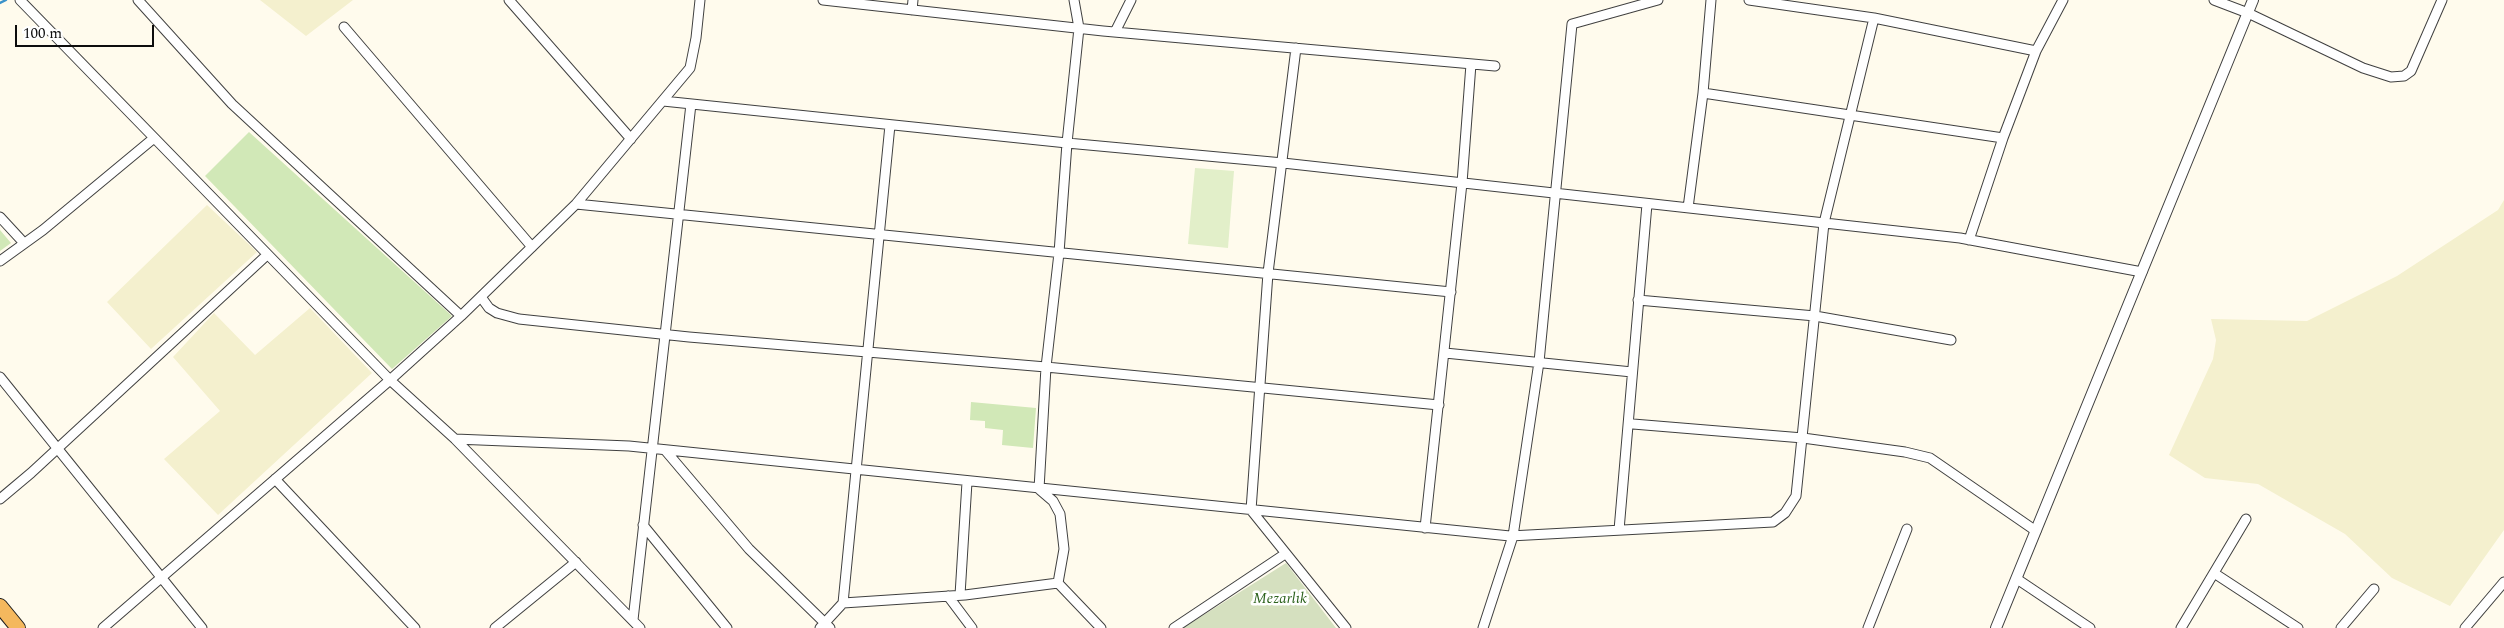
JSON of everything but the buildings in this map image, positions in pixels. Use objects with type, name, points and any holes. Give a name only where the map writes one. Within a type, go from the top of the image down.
[{"type":"highway","points":[[0,606],[18,628]]},
{"type":"street","points":[[20,0],[390,380],[455,439],[640,628]]},
{"type":"street","points":[[138,0],[232,104],[461,316]]},
{"type":"street","points":[[509,0],[631,139]]},
{"type":"street","points":[[103,628],[390,380],[461,316],[576,204],[690,68],[696,38],[700,0]]},
{"type":"street","points":[[823,0],[1115,32],[1495,66]]},
{"type":"street","points":[[912,10],[913,0]]},
{"type":"street","points":[[1039,489],[1046,366],[1059,253],[1067,143],[1079,28],[1074,0]]},
{"type":"street","points":[[1115,32],[1130,0]]},
{"type":"street","points":[[1483,628],[1513,536],[1539,362],[1572,24],[1658,0]]},
{"type":"street","points":[[1688,208],[1703,94],[1712,0]]},
{"type":"street","points":[[1749,0],[1874,18],[2036,51]]},
{"type":"street","points":[[1969,240],[2003,138],[2036,51],[2063,0]]},
{"type":"street","points":[[2214,0],[2248,13],[2363,68],[2378,74],[2397,77],[2404,76],[2411,71],[2442,0]]},
{"type":"street","points":[[1996,628],[2254,0]]},
{"type":"street","points":[[455,439],[665,450],[1513,536],[1773,522],[1785,512],[1796,496],[1824,223],[1874,18]]},
{"type":"street","points":[[344,27],[532,247]]},
{"type":"street","points":[[1296,48],[1268,273],[1251,510],[1346,628]]},
{"type":"street","points":[[1426,528],[1462,183],[1471,64]]},
{"type":"street","points":[[1703,94],[1850,114],[2003,138]]},
{"type":"street","points":[[663,101],[1067,143],[1282,163],[1824,223],[1969,240],[2142,272]]},
{"type":"street","points":[[633,620],[663,335],[691,104]]},
{"type":"street","points":[[665,450],[742,542],[825,626],[843,603],[890,124]]},
{"type":"street","points":[[0,260],[24,243],[154,138]]},
{"type":"street","points":[[576,204],[1451,292]]},
{"type":"street","points":[[1620,530],[1646,204]]},
{"type":"street","points":[[0,217],[24,243]]},
{"type":"street","points":[[0,499],[59,448],[267,255]]},
{"type":"street","points":[[481,296],[489,308],[497,314],[520,319],[663,335],[1046,366],[1439,405]]},
{"type":"street","points":[[1638,300],[1815,316],[1951,340]]},
{"type":"street","points":[[1445,352],[1632,372]]},
{"type":"street","points":[[0,377],[202,628]]},
{"type":"street","points":[[1633,424],[1803,438],[1905,452],[1930,458],[2036,531]]},
{"type":"street","points":[[275,479],[415,628]]},
{"type":"street","points":[[960,595],[967,482]]},
{"type":"street","points":[[1039,489],[1054,501],[1060,514],[1064,549],[1058,583]]},
{"type":"street","points":[[2181,628],[2246,519]]},
{"type":"street","points":[[642,525],[726,628]]},
{"type":"street","points":[[1868,628],[1907,529]]},
{"type":"street","points":[[1174,628],[1285,554]]},
{"type":"street","points":[[495,628],[576,562]]},
{"type":"street","points":[[2214,572],[2298,628]]},
{"type":"street","points":[[2017,578],[2090,628]]},
{"type":"street","points":[[2465,628],[2504,582]]},
{"type":"street","points":[[843,603],[960,595],[1058,583]]},
{"type":"street","points":[[1058,583],[1100,628]]},
{"type":"street","points":[[2341,628],[2374,589]]},
{"type":"street","points":[[948,596],[972,628]]},
{"type":"shaded area","points":[[260,0],[353,0],[306,36]]},
{"type":"shaded area","points":[[2504,200],[2504,530],[2450,606],[2392,578],[2345,534],[2258,484],[2205,478],[2169,455],[2213,359],[2216,340],[2211,319],[2307,321],[2397,276],[2498,210]]},
{"type":"shaded area","points":[[207,205],[257,252],[151,349],[107,302]]},
{"type":"shaded area","points":[[310,308],[372,373],[218,515],[164,459],[220,411],[173,357],[214,313],[255,355]]},
{"type":"green space","points":[[249,132],[452,316],[392,369],[205,176]]},
{"type":"green space","points":[[1195,168],[1234,171],[1228,248],[1188,244]]},
{"type":"green space","points":[[0,230],[11,243],[0,251]]},
{"type":"green space","points":[[971,402],[1036,408],[1033,448],[1002,445],[1003,430],[985,428],[985,421],[970,420]]},
{"type":"green space","name":"Mezarlık","points":[[1286,563],[1336,628],[1183,628]]},
{"type":"waterway","points":[[0,3],[6,0]]}]
